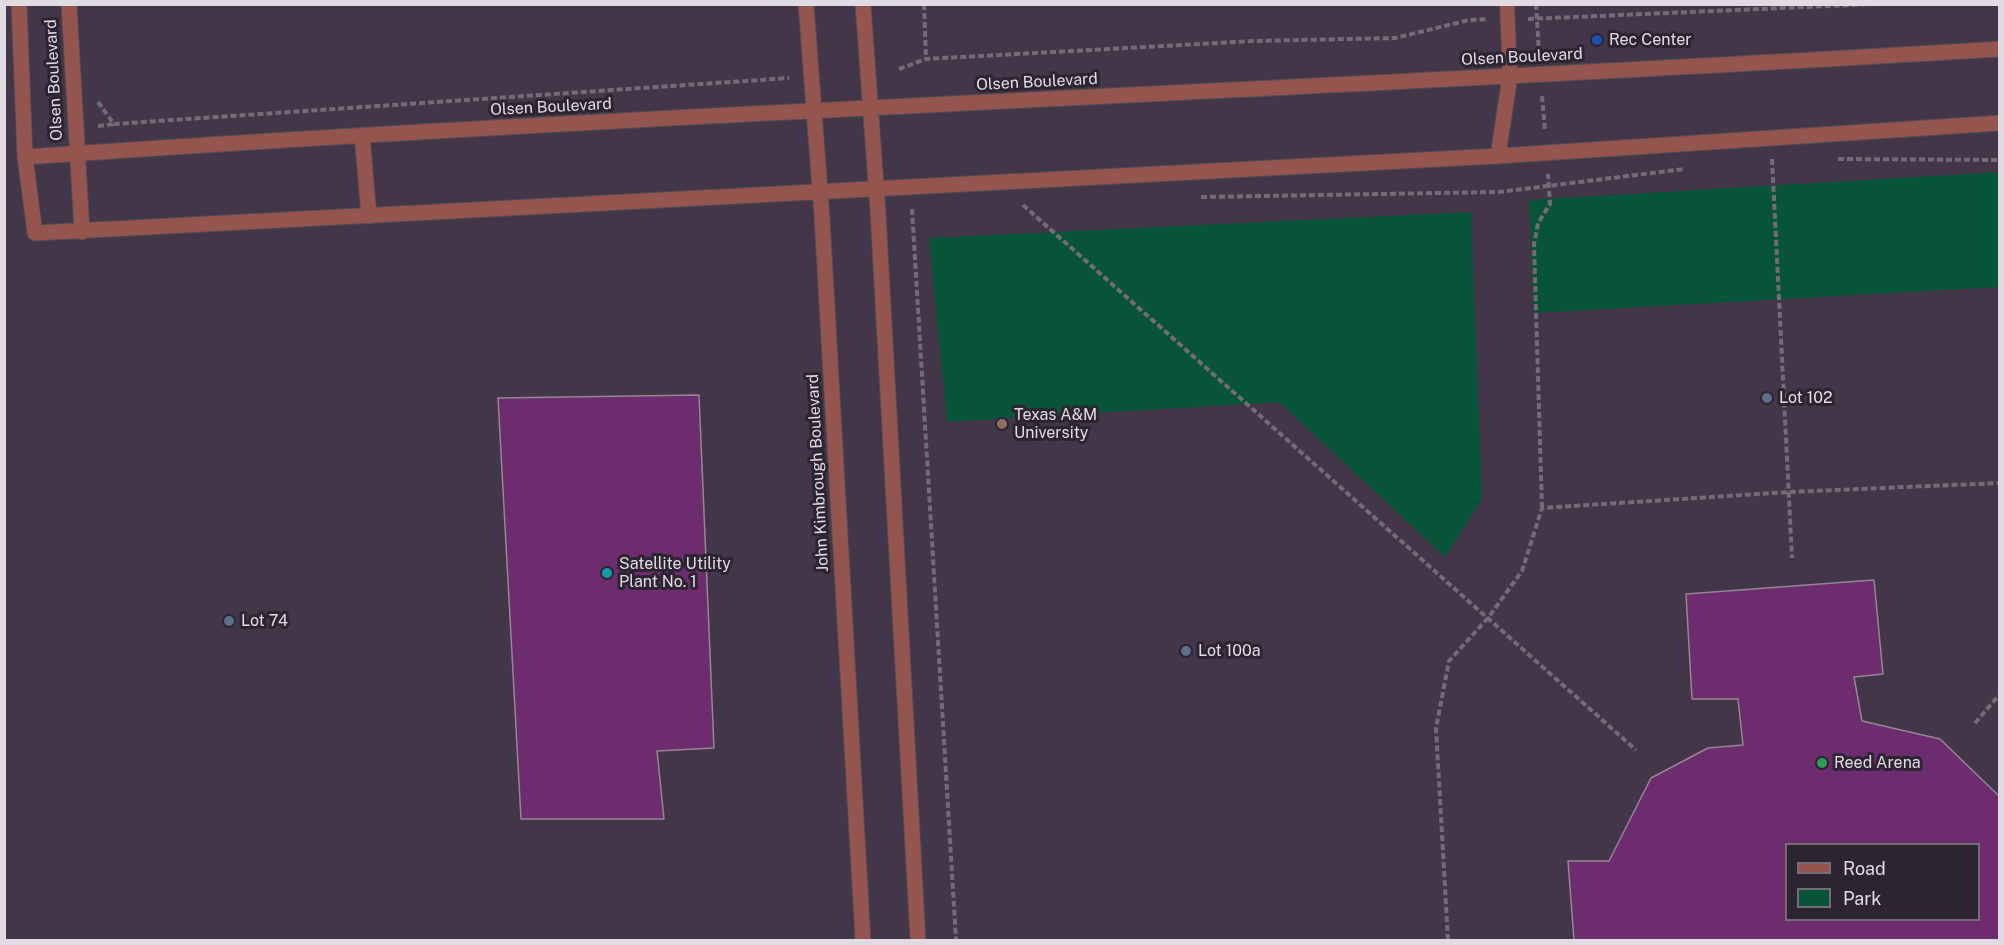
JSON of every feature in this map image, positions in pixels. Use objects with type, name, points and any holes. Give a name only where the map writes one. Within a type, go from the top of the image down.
[{"type":"street","name":"Olsen Boulevard","points":[[19,4],[25,158],[35,232],[82,232],[819,190],[876,189],[1498,156],[2000,123]]},
{"type":"street","name":"Olsen Boulevard","points":[[69,4],[82,232]]},
{"type":"street","name":"John Kimbrough Boulevard","points":[[806,4],[863,940]]},
{"type":"street","points":[[863,4],[876,189],[918,940]]},
{"type":"street","name":"Olsen Boulevard","points":[[25,158],[362,135],[869,107],[1510,76],[2000,49]]},
{"type":"street","points":[[1498,156],[1510,76]]},
{"type":"street","points":[[362,135],[369,216]]},
{"type":"lane","points":[[1507,4],[1510,76]]},
{"type":"path","points":[[924,4],[926,59]]},
{"type":"path","points":[[1448,940],[1436,728],[1449,661],[1488,618],[1521,571],[1542,508],[1534,245],[1538,223],[1550,204],[1536,4]]},
{"type":"path","points":[[899,69],[926,59],[1254,41],[1395,38],[1469,20],[1875,4]]},
{"type":"path","points":[[98,91],[98,102],[114,124],[792,77]]},
{"type":"path","points":[[1772,159],[1792,558]]},
{"type":"path","points":[[1760,160],[1784,159]]},
{"type":"path","points":[[1832,159],[2000,160]]},
{"type":"path","points":[[1194,197],[1499,192],[1690,168]]},
{"type":"path","points":[[1030,200],[1018,200],[1636,750]]},
{"type":"path","points":[[923,208],[911,209],[956,940]]},
{"type":"path","points":[[1542,508],[1789,492],[2000,483]]},
{"type":"path","points":[[1975,723],[2000,694]]},
{"type":"shaded area","name":"Texas A&M University","points":[[5,5],[1999,5],[1999,940],[5,940]]},
{"type":"green space","points":[[1999,172],[1999,287],[1534,313],[1529,200]]},
{"type":"green space","points":[[1471,212],[1482,499],[1445,557],[1279,402],[947,422],[929,238]]},
{"type":"building","name":"Satellite Utility Plant No. 1","points":[[699,395],[714,748],[657,751],[664,819],[521,819],[498,398]]},
{"type":"building","name":"Reed Arena","points":[[1874,580],[1883,674],[1854,677],[1862,721],[1940,739],[2000,797],[2000,940],[1574,940],[1568,861],[1609,861],[1651,778],[1708,748],[1743,745],[1738,699],[1692,699],[1686,594]]},
{"type":"place","name":"Rec Center","points":[[1597,40]]},
{"type":"place","name":"Lot 102","points":[[1767,398]]},
{"type":"place","name":"Texas A&M University","points":[[1002,424]]},
{"type":"place","name":"Satellite Utility Plant No. 1","points":[[607,573]]},
{"type":"place","name":"Lot 74","points":[[229,621]]},
{"type":"place","name":"Lot 100a","points":[[1186,651]]},
{"type":"place","name":"Reed Arena","points":[[1822,763]]}]
